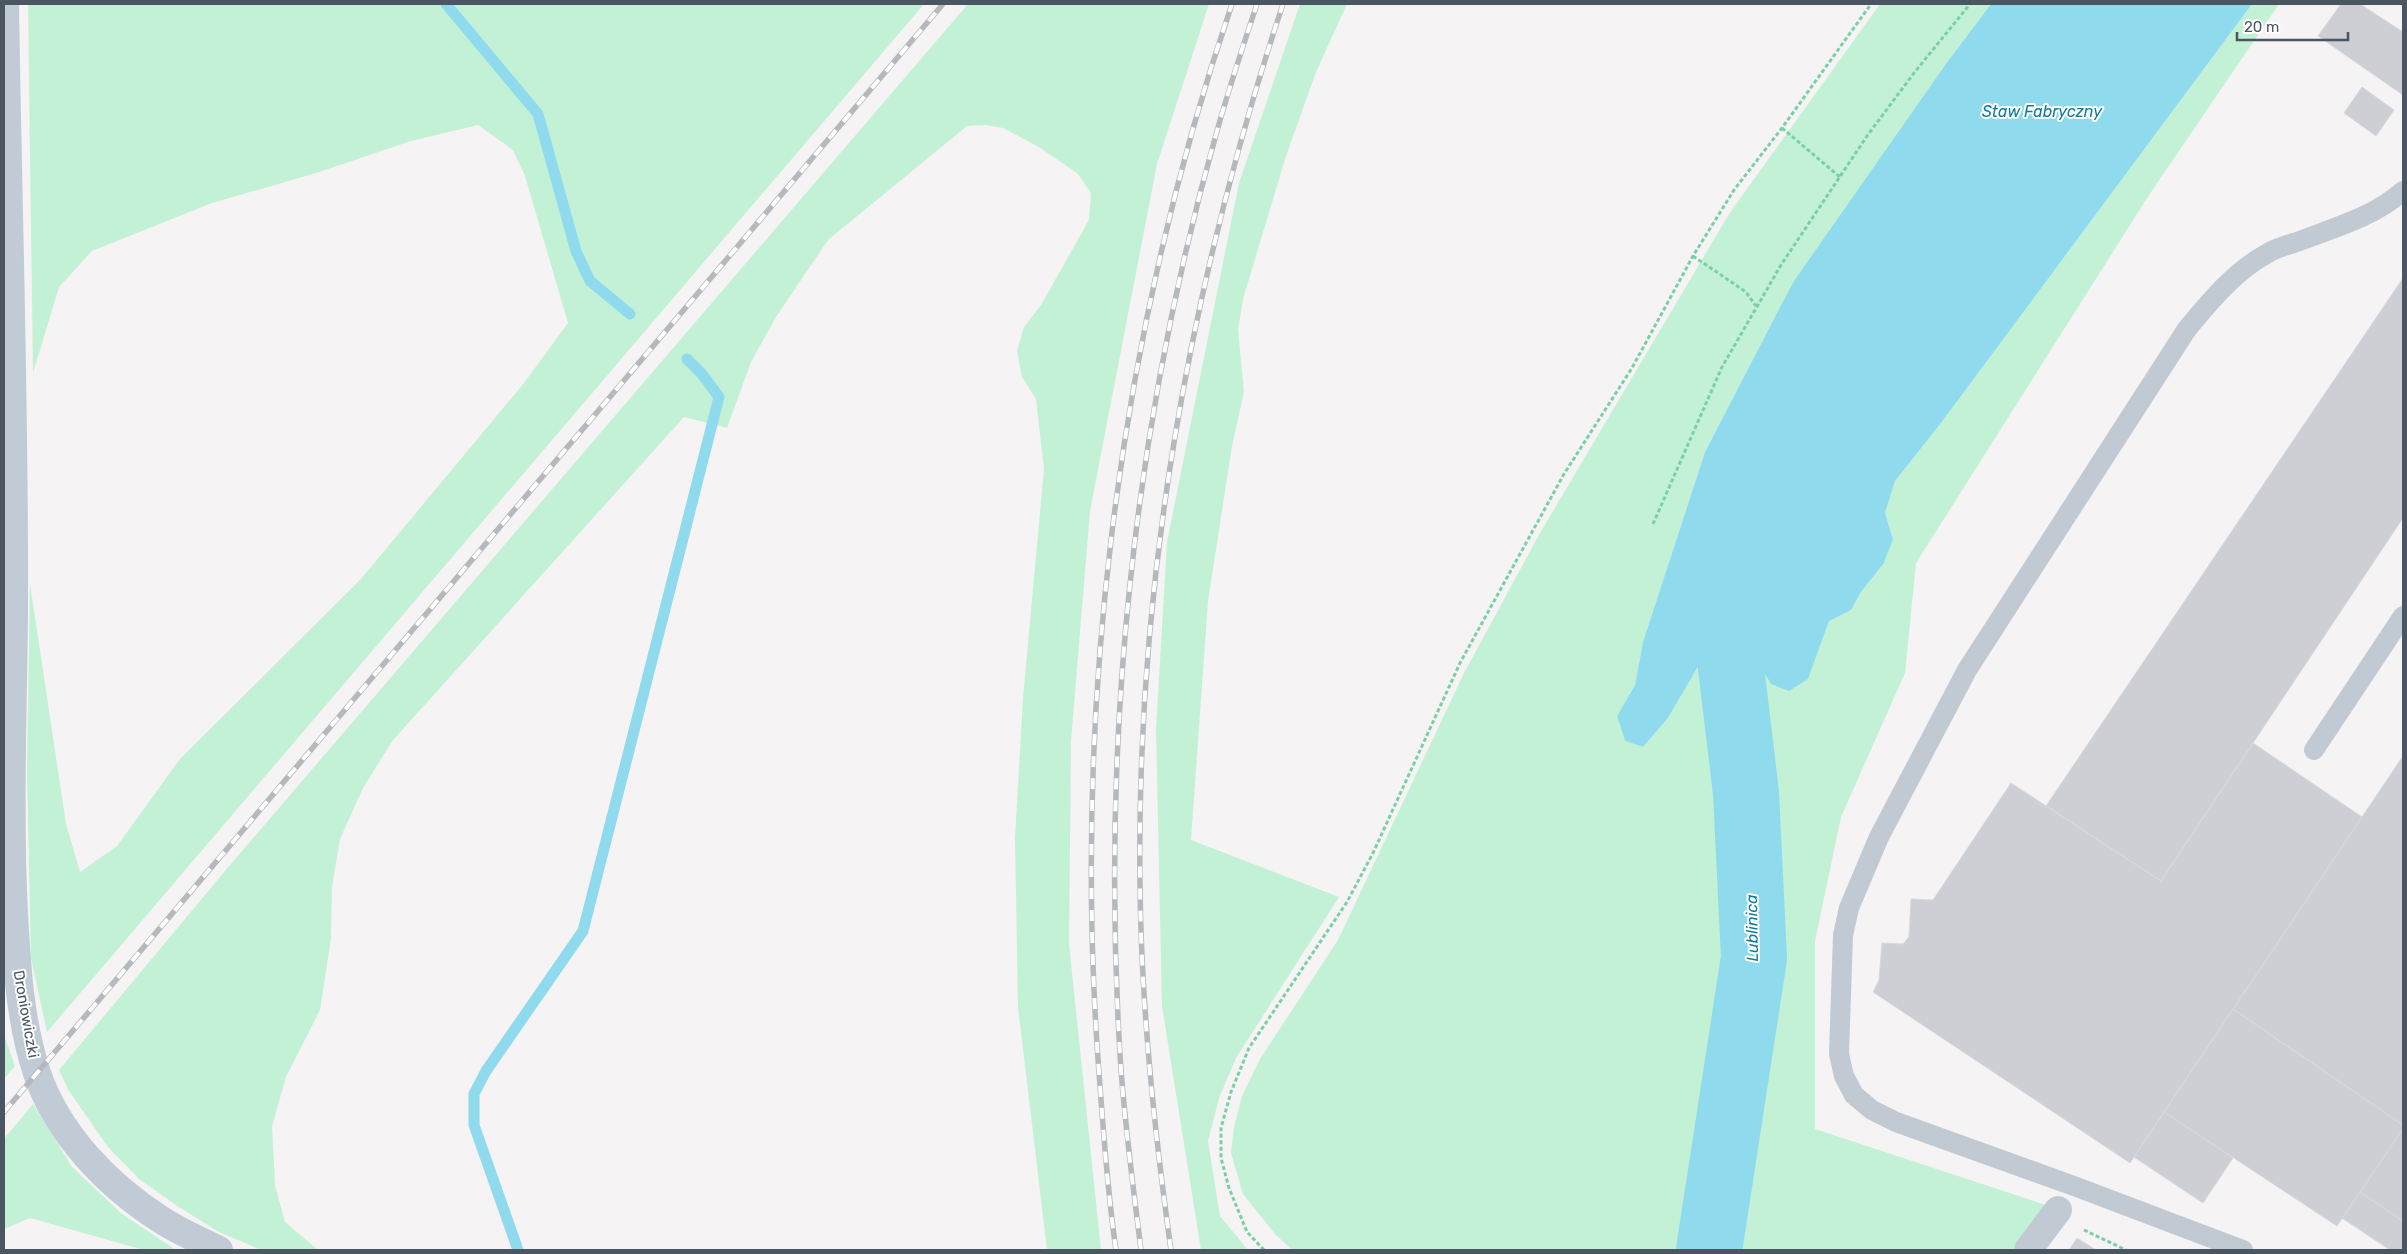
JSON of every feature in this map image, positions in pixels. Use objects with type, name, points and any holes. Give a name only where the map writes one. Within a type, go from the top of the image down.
[{"type":"street","name":"Droniowiczki","points":[[5,4],[12,864],[20,994],[37,1073],[52,1105],[75,1141],[108,1178],[162,1221],[219,1250]]},
{"type":"street","points":[[2028,1250],[2055,1214]]},
{"type":"lane","points":[[2243,1250],[2074,1186],[1896,1122],[1872,1110],[1854,1095],[1844,1076],[1839,1054],[1842,935],[1849,908],[1878,837],[1967,670],[2187,329],[2214,296],[2241,270],[2269,252],[2357,219],[2391,202],[2403,191]]},
{"type":"lane","points":[[2314,750],[2403,616]]},
{"type":"lane","points":[[2055,1214],[2074,1186]]},
{"type":"path","points":[[1264,1250],[1247,1232],[1229,1188],[1221,1158],[1221,1128],[1231,1092],[1249,1048],[1347,902],[1373,853],[1460,663],[1564,474],[1632,368],[1693,256],[1734,190],[1782,128],[1871,4]]},
{"type":"path","points":[[1653,524],[1722,367],[1756,306],[1840,177],[1914,74],[1970,4]]},
{"type":"path","points":[[1782,128],[1840,177]]},
{"type":"path","points":[[1693,256],[1746,292],[1756,306]]},
{"type":"path","points":[[2055,1214],[2126,1250]]},
{"type":"green space","points":[[28,4],[924,4],[47,1032],[31,958],[27,770],[30,584],[66,824],[80,872],[117,846],[180,759],[361,579],[524,383],[568,323],[525,176],[513,150],[478,125],[411,141],[316,173],[212,203],[92,251],[59,287],[33,373]]},
{"type":"green space","points":[[968,4],[1209,4],[1157,164],[1090,511],[1071,741],[1069,944],[1101,1250],[1047,1250],[1018,1007],[1015,838],[1023,698],[1044,469],[1036,399],[1022,377],[1017,351],[1024,327],[1041,305],[1089,220],[1091,193],[1078,174],[1039,147],[1003,128],[986,125],[967,126],[828,240],[776,317],[751,362],[727,428],[684,417],[393,740],[363,788],[340,839],[332,887],[331,938],[320,1010],[286,1077],[272,1126],[275,1185],[285,1222],[318,1250],[261,1250],[219,1232],[179,1207],[139,1179],[108,1147],[69,1091],[59,1070],[225,871]]},
{"type":"green space","points":[[1300,4],[1347,4],[1316,72],[1286,156],[1243,299],[1238,330],[1244,392],[1232,446],[1208,601],[1191,840],[1339,897],[1236,1058],[1219,1098],[1208,1141],[1220,1216],[1248,1250],[1201,1250],[1162,1006],[1156,729],[1167,542],[1239,183]]},
{"type":"green space","points":[[1880,4],[1991,4],[1948,61],[1778,311],[1705,452],[1643,642],[1635,685],[1617,716],[1625,741],[1643,747],[1668,718],[1710,646],[1727,634],[1747,644],[1771,684],[1808,679],[1829,620],[1851,610],[1861,592],[1884,563],[1893,539],[1885,513],[1895,481],[1941,423],[2252,4],[2279,4],[2149,195],[1916,563],[1905,673],[1841,817],[1815,941],[1815,1129],[2046,1205],[2013,1250],[1292,1250],[1275,1234],[1243,1194],[1231,1153],[1234,1127],[1242,1096],[1260,1059],[1338,940],[1464,673],[1540,533],[1729,214]]},
{"type":"green space","points":[[4,1035],[15,1066],[4,1079]]},
{"type":"green space","points":[[33,1104],[72,1167],[122,1214],[176,1250],[144,1250],[30,1218],[4,1229],[4,1139]]},
{"type":"water","name":"Staw Fabryczny","points":[[1991,4],[2252,4],[1941,423],[1895,481],[1885,513],[1893,539],[1884,563],[1861,592],[1851,610],[1829,621],[1808,679],[1789,691],[1771,684],[1747,644],[1727,634],[1710,646],[1668,718],[1643,747],[1625,741],[1617,716],[1635,685],[1643,642],[1705,452],[1794,281],[1948,61]]},
{"type":"building","points":[[2341,4],[2360,4],[2403,32],[2403,95],[2318,36]]},
{"type":"building","points":[[2362,87],[2394,110],[2376,136],[2344,113]]},
{"type":"building","points":[[2403,278],[2403,518],[2161,881],[2046,806]]},
{"type":"building","points":[[2253,743],[2362,817],[2130,1163],[1873,992],[1879,980],[1882,943],[1903,944],[1909,937],[1911,899],[1933,900],[2011,783],[2161,881]]},
{"type":"building","points":[[2403,756],[2403,1125],[2233,1009]]},
{"type":"building","points":[[2233,1009],[2403,1125],[2403,1129],[2337,1226],[2164,1112]]},
{"type":"building","points":[[2164,1112],[2233,1158],[2203,1203],[2134,1157]]},
{"type":"building","points":[[2403,1129],[2403,1221],[2360,1192]]},
{"type":"building","points":[[2360,1192],[2403,1221],[2403,1250],[2390,1250],[2342,1218]]},
{"type":"building","points":[[2077,1238],[2096,1250],[2069,1250]]},
{"type":"waterway","points":[[446,4],[538,114],[576,251],[590,281],[630,314]]},
{"type":"waterway","points":[[518,1250],[474,1125],[474,1094],[486,1071],[583,931],[719,397],[702,374],[687,359]]},
{"type":"waterway","name":"Lublinica","points":[[1709,1250],[1754,958],[1746,793],[1727,634],[1758,548]]},
{"type":"railway","points":[[4,1112],[943,4]]},
{"type":"railway","points":[[1116,1250],[1108,1189],[1103,1127],[1093,950],[1092,813],[1098,676],[1111,538],[1131,402],[1158,267],[1192,134],[1232,4]]},
{"type":"railway","points":[[1141,1250],[1122,1079],[1115,939],[1115,822],[1120,705],[1130,589],[1144,473],[1163,358],[1188,244],[1222,115],[1257,4]]},
{"type":"railway","points":[[1171,1250],[1150,1068],[1141,930],[1141,772],[1147,660],[1159,549],[1175,438],[1195,328],[1220,219],[1250,111],[1283,4]]}]
